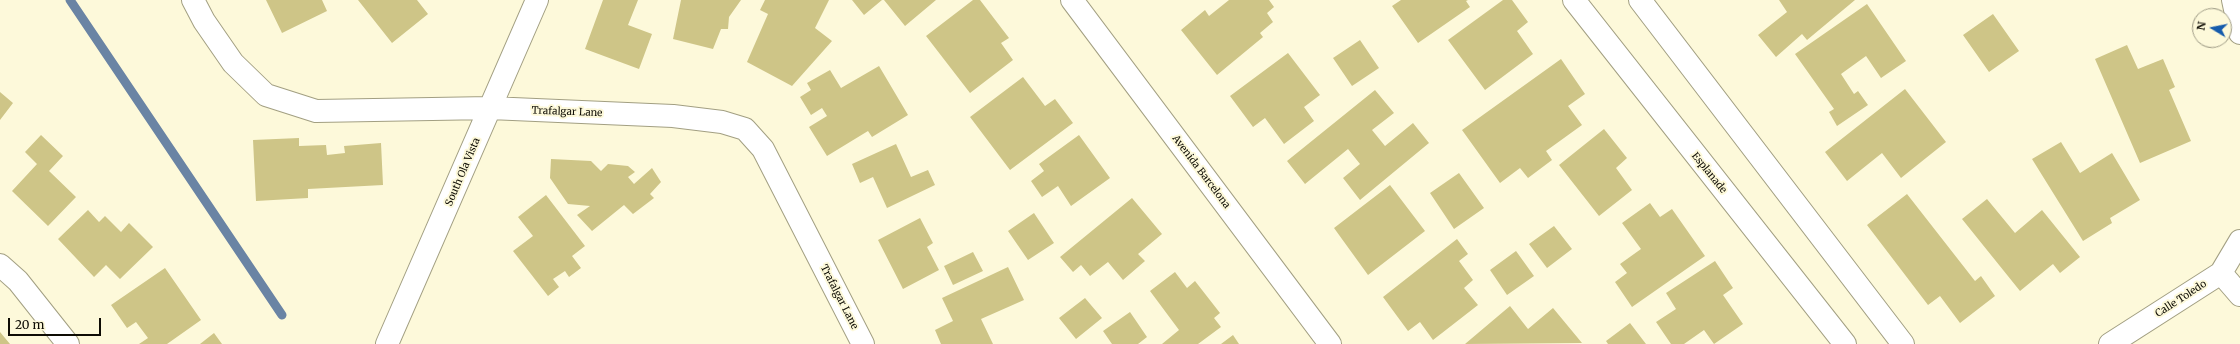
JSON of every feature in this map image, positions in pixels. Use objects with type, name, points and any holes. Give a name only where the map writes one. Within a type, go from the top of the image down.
[{"type":"street","name":"Trafalgar Lane","points":[[193,0],[204,21],[233,63],[266,95],[316,111],[490,108],[673,116],[722,122],[745,129],[763,149],[863,344]]},
{"type":"street","name":"South Ola Vista","points":[[387,344],[537,0]]},
{"type":"street","name":"Avenida Barcelona","points":[[1072,0],[1330,344]]},
{"type":"street","name":"Esplanade","points":[[1574,0],[1845,344]]},
{"type":"street","points":[[1640,0],[1903,344]]},
{"type":"street","points":[[2233,0],[2240,33]]},
{"type":"street","name":"Calle Toledo","points":[[2110,344],[2221,273],[2240,241]]},
{"type":"street","points":[[0,265],[18,281],[68,344]]},
{"type":"street","points":[[2221,273],[2240,295]]},
{"type":"building","points":[[266,0],[322,0],[327,11],[282,33]]},
{"type":"building","points":[[358,0],[417,0],[428,14],[392,43]]},
{"type":"building","points":[[603,0],[638,0],[628,25],[652,34],[639,69],[585,49]]},
{"type":"building","points":[[681,0],[741,0],[729,17],[728,29],[721,29],[713,49],[673,39]]},
{"type":"building","points":[[765,0],[829,0],[815,28],[832,41],[792,86],[747,62],[768,14],[760,10]]},
{"type":"building","points":[[852,0],[882,0],[864,15]]},
{"type":"building","points":[[884,0],[936,0],[905,26]]},
{"type":"building","points":[[973,0],[980,0],[1009,38],[1001,43],[1013,60],[970,93],[926,36]]},
{"type":"building","points":[[1229,0],[1269,0],[1274,7],[1267,13],[1273,22],[1260,33],[1263,37],[1217,75],[1181,30],[1205,10],[1209,16]]},
{"type":"building","points":[[1401,0],[1468,0],[1466,1],[1470,7],[1418,43],[1392,6]]},
{"type":"building","points":[[1503,0],[1512,0],[1528,22],[1517,31],[1533,54],[1485,90],[1448,40]]},
{"type":"building","points":[[1779,0],[1855,0],[1807,40],[1802,34],[1776,57],[1758,35],[1787,12]]},
{"type":"building","points":[[1867,4],[1906,61],[1881,78],[1866,56],[1841,74],[1854,94],[1858,91],[1868,105],[1837,126],[1829,112],[1834,109],[1795,54]]},
{"type":"building","points":[[1993,14],[2019,51],[1989,72],[1963,35]]},
{"type":"building","points":[[1360,40],[1379,68],[1352,86],[1333,58]]},
{"type":"building","points":[[2127,45],[2138,69],[2163,59],[2175,87],[2169,90],[2191,141],[2140,163],[2095,59]]},
{"type":"building","points":[[1288,53],[1320,95],[1304,107],[1314,121],[1284,144],[1265,118],[1253,127],[1230,96]]},
{"type":"building","points":[[1561,59],[1585,94],[1568,106],[1582,125],[1546,151],[1552,160],[1528,178],[1520,168],[1500,183],[1462,130]]},
{"type":"building","points":[[879,66],[908,115],[872,137],[868,131],[827,156],[809,127],[827,116],[822,108],[811,115],[800,97],[811,90],[807,83],[830,70],[841,88]]},
{"type":"building","points":[[1023,77],[1045,106],[1055,99],[1073,123],[1010,170],[970,117]]},
{"type":"building","points":[[1905,89],[1946,142],[1901,178],[1882,153],[1847,181],[1825,152]]},
{"type":"building","points":[[1375,90],[1394,113],[1372,130],[1385,146],[1413,123],[1429,143],[1360,200],[1343,178],[1360,164],[1348,149],[1305,184],[1287,161]]},
{"type":"building","points":[[0,92],[13,103],[0,120]]},
{"type":"building","points":[[1604,129],[1627,158],[1616,168],[1632,190],[1599,216],[1559,165]]},
{"type":"building","points":[[41,135],[63,156],[49,171],[76,197],[48,226],[12,191],[37,164],[25,152]]},
{"type":"building","points":[[1079,135],[1110,178],[1071,206],[1058,186],[1042,197],[1031,181],[1044,171],[1039,164]]},
{"type":"building","points":[[299,138],[299,146],[326,145],[327,155],[345,153],[344,146],[381,143],[383,185],[308,189],[308,198],[256,201],[253,140]]},
{"type":"building","points":[[2061,142],[2080,173],[2112,153],[2140,200],[2110,218],[2112,223],[2083,241],[2032,159]]},
{"type":"building","points":[[896,144],[911,177],[928,170],[935,185],[887,208],[873,177],[860,183],[852,164]]},
{"type":"building","points":[[551,159],[591,161],[601,171],[608,164],[628,166],[635,172],[628,177],[634,184],[652,168],[661,182],[650,194],[654,198],[633,214],[624,205],[592,231],[577,215],[590,206],[568,204],[550,178]]},
{"type":"building","points":[[1459,173],[1484,208],[1454,229],[1430,193]]},
{"type":"building","points":[[1390,185],[1425,231],[1368,275],[1334,228]]},
{"type":"building","points":[[1907,194],[1975,281],[1981,276],[1995,296],[1960,323],[1940,296],[1928,305],[1867,225]]},
{"type":"building","points":[[546,195],[585,246],[572,256],[581,268],[569,277],[565,271],[553,279],[559,287],[548,296],[513,251],[533,236],[518,217]]},
{"type":"building","points":[[1132,198],[1162,234],[1138,254],[1145,261],[1123,280],[1108,262],[1090,276],[1081,265],[1073,272],[1060,257]]},
{"type":"building","points":[[1987,199],[2015,233],[2042,210],[2080,257],[2060,273],[2053,264],[2020,291],[1962,219]]},
{"type":"building","points":[[1650,203],[1660,217],[1672,209],[1705,256],[1632,307],[1615,282],[1627,273],[1620,264],[1641,249],[1622,223]]},
{"type":"building","points":[[88,210],[99,222],[105,216],[121,232],[129,223],[153,247],[120,279],[106,265],[94,277],[58,239]]},
{"type":"building","points":[[1034,213],[1054,243],[1028,260],[1008,231]]},
{"type":"building","points":[[920,218],[933,243],[927,247],[939,270],[903,289],[878,240]]},
{"type":"building","points":[[1554,226],[1572,249],[1547,268],[1529,244]]},
{"type":"building","points":[[1457,239],[1468,254],[1459,261],[1473,280],[1464,288],[1478,305],[1433,340],[1420,322],[1408,331],[1383,297]]},
{"type":"building","points":[[1516,251],[1534,276],[1507,295],[1490,270]]},
{"type":"building","points":[[973,252],[983,271],[953,285],[944,266]]},
{"type":"building","points":[[1715,261],[1733,288],[1723,295],[1743,324],[1714,344],[1704,330],[1684,344],[1671,344],[1656,322],[1676,309],[1666,293]]},
{"type":"building","points":[[1008,267],[1024,300],[981,319],[993,344],[941,344],[935,330],[953,321],[942,298]]},
{"type":"building","points":[[165,268],[201,320],[167,344],[139,344],[148,338],[136,322],[127,328],[111,305]]},
{"type":"building","points":[[1175,272],[1187,288],[1195,281],[1220,313],[1214,318],[1221,327],[1198,344],[1162,344],[1179,330],[1150,291]]},
{"type":"building","points":[[1085,298],[1102,318],[1076,339],[1059,318]]},
{"type":"building","points":[[1510,306],[1528,329],[1553,308],[1582,343],[1465,344]]},
{"type":"building","points":[[1130,312],[1147,337],[1138,344],[1112,344],[1103,331]]},
{"type":"building","points":[[1630,323],[1646,344],[1608,344],[1606,341]]},
{"type":"building","points":[[0,332],[10,344],[0,344]]},
{"type":"building","points":[[214,333],[222,344],[200,344]]},
{"type":"building","points":[[1233,335],[1239,344],[1221,344]]},
{"type":"waterway","points":[[70,0],[282,315]]}]
